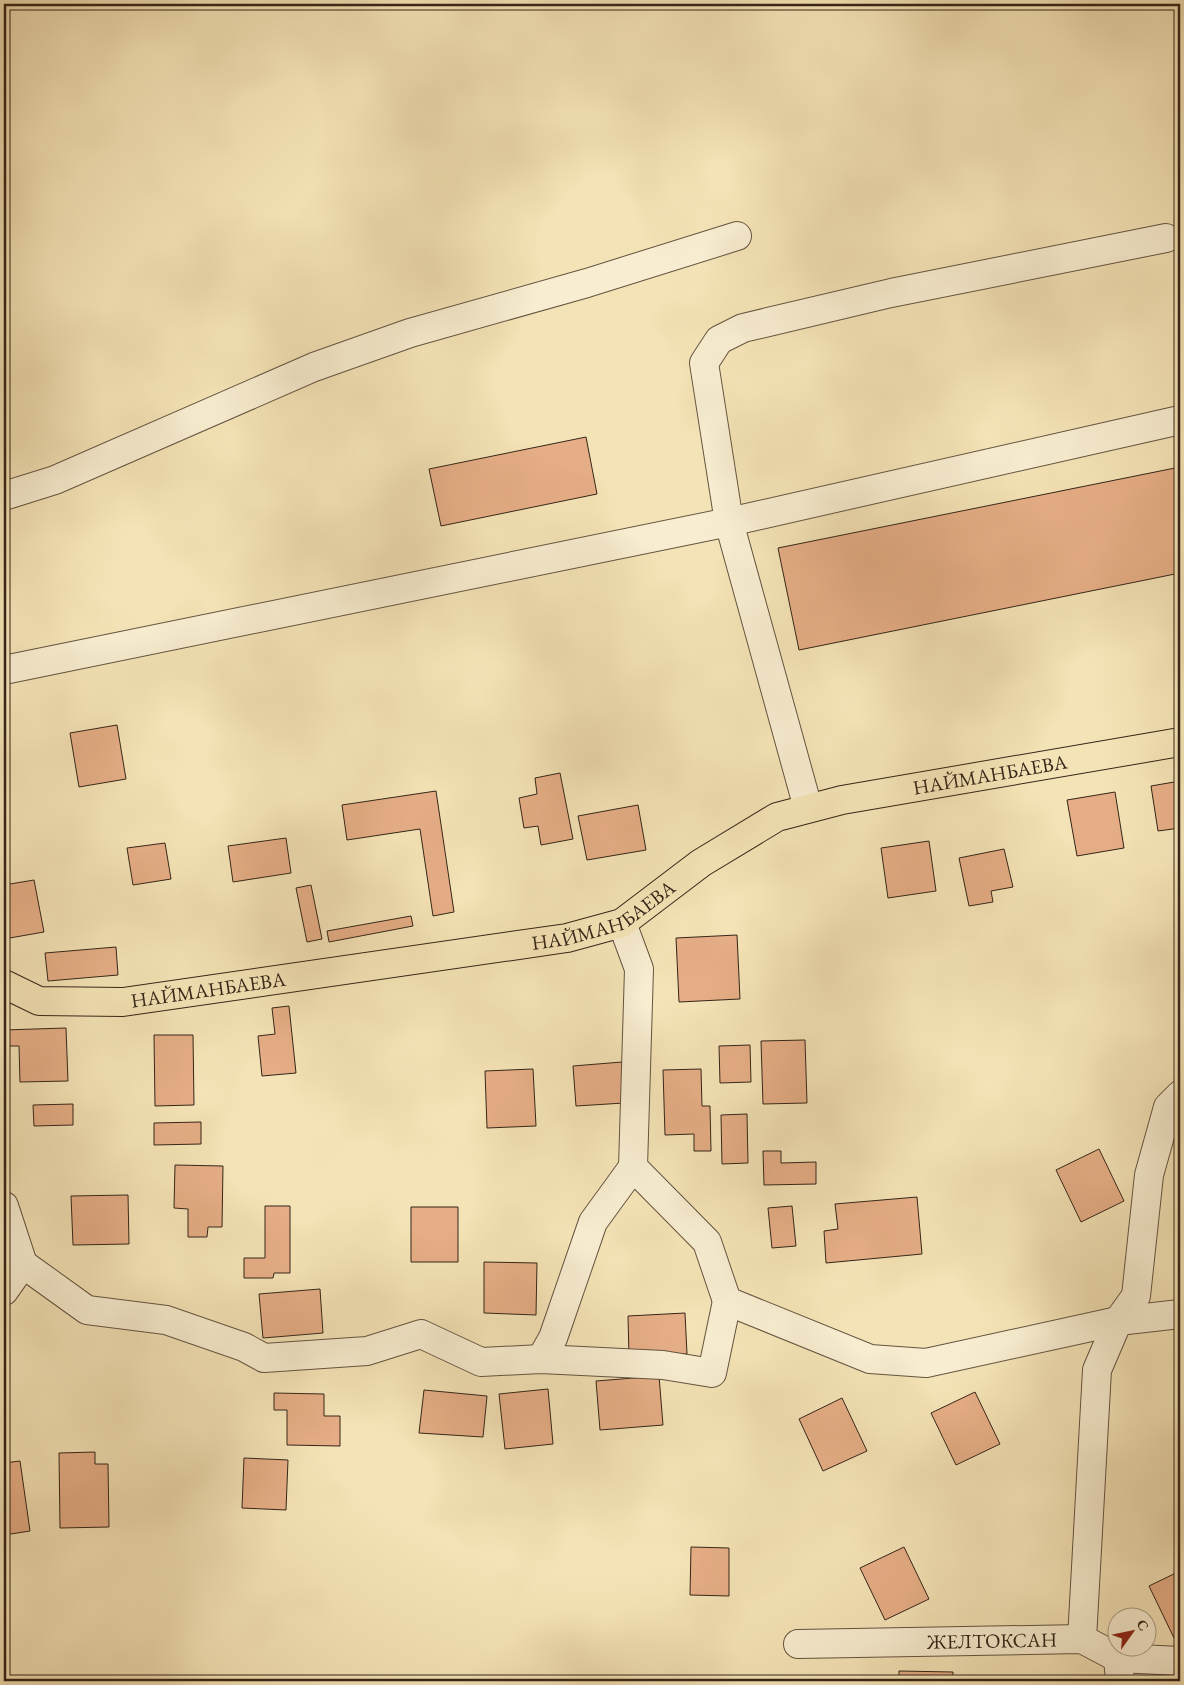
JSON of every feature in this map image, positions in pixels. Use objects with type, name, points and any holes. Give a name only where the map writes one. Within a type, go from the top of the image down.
[{"type":"main road","name":"НАЙМАНБАЕВА","points":[[4,984],[39,1001],[123,1002],[567,938],[622,923],[701,863],[777,817],[842,800],[1180,742]]},
{"type":"street","points":[[4,496],[55,480],[314,367],[410,333],[587,283],[736,236]]},
{"type":"street","points":[[808,808],[729,522],[704,363],[719,340],[744,328],[891,293],[1166,238]]},
{"type":"street","points":[[4,670],[729,522],[1180,420]]},
{"type":"street","points":[[542,1359],[553,1338],[593,1222],[633,1167],[639,969],[622,923]]},
{"type":"street","points":[[1082,1639],[1097,1370],[1118,1321],[1136,1296],[1149,1175],[1168,1107],[1180,1095]]},
{"type":"street","points":[[4,1206],[23,1264],[87,1310],[166,1320],[244,1346],[264,1358],[367,1351],[421,1334],[481,1362],[542,1359],[663,1365],[712,1373],[727,1301],[707,1242],[633,1167]]},
{"type":"street","points":[[4,1291],[23,1264]]},
{"type":"street","points":[[727,1301],[870,1358],[926,1363],[1118,1321],[1180,1314]]},
{"type":"street","name":"ЖЕЛТОКСАН","points":[[798,1644],[1082,1639],[1119,1670],[1180,1661]]},
{"type":"building","points":[[586,437],[597,494],[441,526],[429,469]]},
{"type":"building","points":[[1180,467],[1180,573],[799,650],[778,548]]},
{"type":"building","points":[[117,725],[126,779],[79,787],[70,733]]},
{"type":"building","points":[[560,773],[573,839],[541,845],[538,826],[524,828],[519,798],[537,794],[535,778]]},
{"type":"building","points":[[1180,781],[1180,828],[1158,831],[1151,786]]},
{"type":"building","points":[[436,791],[454,912],[433,916],[420,829],[347,840],[342,805]]},
{"type":"building","points":[[1115,792],[1124,848],[1077,856],[1067,800]]},
{"type":"building","points":[[638,805],[646,850],[587,860],[578,816]]},
{"type":"building","points":[[286,838],[291,873],[233,882],[228,846]]},
{"type":"building","points":[[929,841],[936,891],[888,898],[881,848]]},
{"type":"building","points":[[165,843],[171,879],[133,885],[127,848]]},
{"type":"building","points":[[1004,849],[1013,887],[991,891],[993,902],[969,906],[959,858]]},
{"type":"building","points":[[34,880],[44,932],[4,939],[4,885]]},
{"type":"building","points":[[311,885],[322,939],[307,942],[296,888]]},
{"type":"building","points":[[411,916],[413,926],[329,942],[327,931]]},
{"type":"building","points":[[737,935],[740,999],[679,1002],[676,938]]},
{"type":"building","points":[[116,947],[118,975],[48,981],[45,953]]},
{"type":"building","points":[[289,1006],[296,1073],[262,1076],[258,1036],[275,1034],[272,1008]]},
{"type":"building","points":[[66,1028],[68,1081],[20,1082],[19,1046],[4,1046],[4,1030]]},
{"type":"building","points":[[154,1035],[193,1035],[194,1105],[155,1106]]},
{"type":"building","points":[[805,1040],[807,1103],[763,1104],[761,1041]]},
{"type":"building","points":[[750,1045],[751,1082],[720,1083],[719,1046]]},
{"type":"building","points":[[622,1062],[624,1103],[576,1106],[573,1066]]},
{"type":"building","points":[[533,1069],[536,1126],[487,1128],[485,1071]]},
{"type":"building","points":[[701,1069],[702,1106],[710,1106],[711,1151],[694,1151],[694,1134],[665,1135],[663,1070]]},
{"type":"building","points":[[73,1104],[73,1125],[34,1126],[33,1105]]},
{"type":"building","points":[[747,1114],[748,1163],[722,1164],[721,1115]]},
{"type":"building","points":[[201,1122],[201,1144],[154,1145],[154,1123]]},
{"type":"building","points":[[1099,1149],[1124,1201],[1081,1222],[1056,1170]]},
{"type":"building","points":[[763,1151],[781,1151],[781,1163],[816,1162],[816,1184],[764,1185]]},
{"type":"building","points":[[175,1165],[223,1166],[222,1227],[208,1227],[207,1237],[188,1237],[188,1209],[174,1208]]},
{"type":"building","points":[[128,1195],[129,1244],[73,1245],[71,1196]]},
{"type":"building","points":[[917,1197],[922,1254],[826,1263],[824,1231],[838,1229],[835,1204]]},
{"type":"building","points":[[265,1206],[290,1206],[290,1273],[274,1273],[273,1278],[244,1278],[244,1258],[265,1258]]},
{"type":"building","points":[[792,1206],[796,1246],[772,1248],[768,1208]]},
{"type":"building","points":[[411,1207],[458,1207],[458,1262],[411,1262]]},
{"type":"building","points":[[484,1262],[537,1263],[536,1315],[484,1313]]},
{"type":"building","points":[[320,1289],[323,1333],[263,1338],[259,1294]]},
{"type":"building","points":[[685,1313],[687,1354],[629,1356],[628,1316]]},
{"type":"building","points":[[659,1376],[663,1425],[600,1430],[596,1381]]},
{"type":"building","points":[[548,1389],[553,1444],[505,1449],[499,1394]]},
{"type":"building","points":[[424,1390],[487,1396],[483,1437],[419,1433]]},
{"type":"building","points":[[975,1392],[1000,1444],[956,1465],[931,1413]]},
{"type":"building","points":[[274,1393],[324,1394],[324,1416],[340,1416],[340,1446],[287,1445],[287,1410],[274,1410]]},
{"type":"building","points":[[842,1398],[867,1451],[823,1471],[799,1419]]},
{"type":"building","points":[[95,1452],[95,1464],[108,1464],[109,1527],[60,1528],[59,1453]]},
{"type":"building","points":[[244,1458],[288,1460],[286,1510],[242,1508]]},
{"type":"building","points":[[20,1461],[30,1531],[4,1535],[4,1463]]},
{"type":"building","points":[[691,1547],[729,1548],[729,1596],[690,1595]]},
{"type":"building","points":[[904,1547],[929,1599],[885,1620],[860,1568]]},
{"type":"building","points":[[1180,1571],[1180,1635],[1174,1638],[1149,1586]]},
{"type":"building","points":[[899,1671],[953,1672],[953,1681],[899,1681]]},
{"type":"building","points":[[1156,1676],[1180,1677],[1180,1681],[1156,1681]]},
{"type":"building","points":[[1112,1678],[1112,1681],[1052,1681],[1052,1680]]}]
